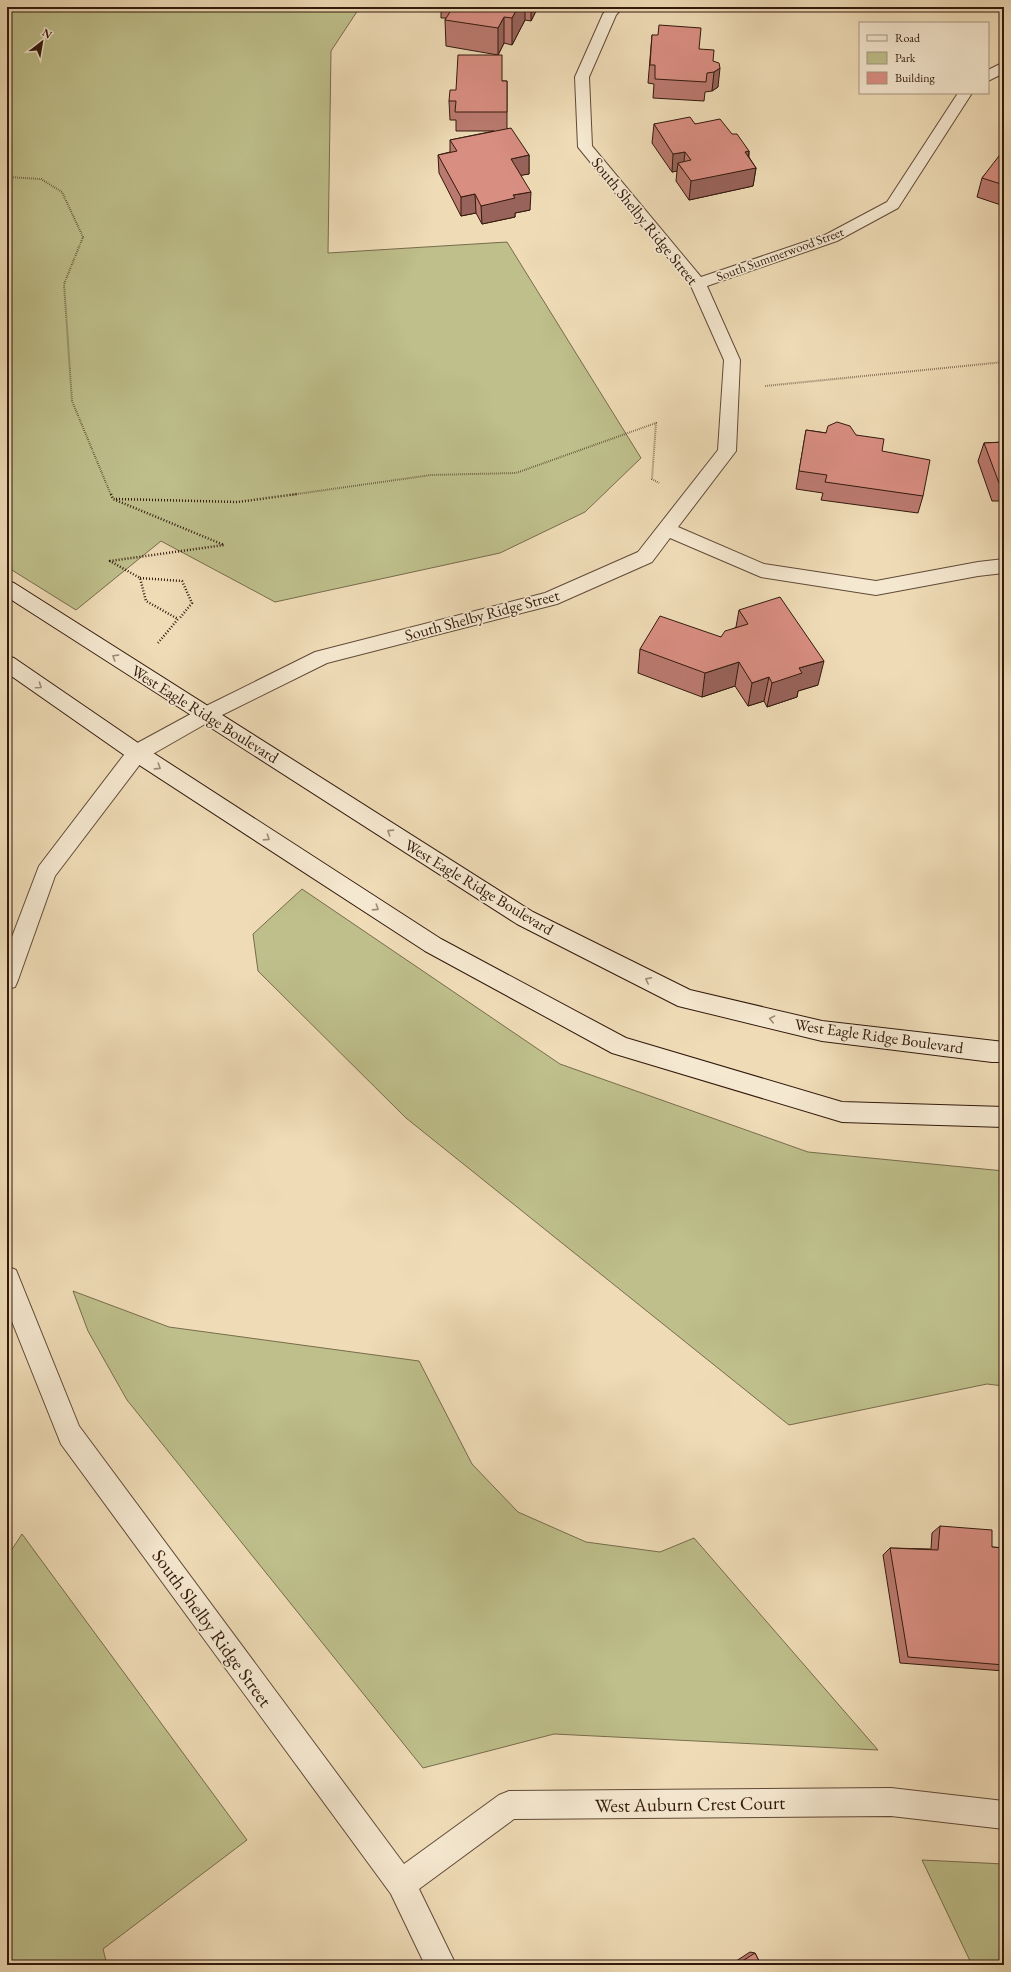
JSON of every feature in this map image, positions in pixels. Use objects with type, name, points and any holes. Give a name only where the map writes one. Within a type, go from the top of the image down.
[{"type":"street","name":"South Shelby Ridge Street","points":[[7,980],[46,872],[137,753],[207,714],[322,657],[550,599],[645,557],[727,451],[732,360],[698,284],[585,146],[582,77],[610,14],[616,7]]},
{"type":"street","points":[[989,76],[1004,66]]},
{"type":"street","name":"South Summerwood Street","points":[[698,284],[831,238],[893,205],[964,94]]},
{"type":"street","points":[[666,529],[761,570],[876,588],[978,569],[1004,566]]},
{"type":"street","name":"West Eagle Ridge Boulevard","points":[[7,588],[525,918],[686,999],[822,1031],[992,1052],[1004,1052]]},
{"type":"street","points":[[7,663],[137,753],[433,945],[620,1046],[842,1112],[1004,1117]]},
{"type":"street","name":"South Shelby Ridge Street","points":[[7,1278],[70,1436],[401,1884],[442,1965]]},
{"type":"street","name":"West Auburn Crest Court","points":[[401,1884],[509,1805],[891,1802],[1004,1815]]},
{"type":"path","points":[[7,177],[41,179],[62,192],[83,237],[64,284],[72,401],[113,499],[224,545],[110,561],[140,578],[182,581],[192,603],[136,670]]},
{"type":"path","points":[[730,389],[1004,362]]},
{"type":"path","points":[[113,499],[238,502],[431,475],[516,473],[656,423],[652,479],[690,499]]},
{"type":"path","points":[[140,578],[146,601],[178,619]]},
{"type":"green space","points":[[7,7],[360,7],[331,51],[328,253],[507,242],[641,458],[585,512],[500,553],[275,602],[161,541],[76,610],[7,567]]},
{"type":"green space","points":[[302,889],[560,1064],[808,1152],[1004,1171],[1004,1386],[987,1384],[789,1425],[406,1118],[258,971],[253,934]]},
{"type":"green space","points":[[73,1291],[169,1327],[419,1361],[472,1464],[518,1512],[586,1542],[660,1552],[694,1538],[878,1750],[554,1734],[423,1768],[127,1400],[88,1331]]},
{"type":"green space","points":[[22,1534],[247,1840],[103,1949],[107,1965],[7,1965],[7,1557]]},
{"type":"green space","points":[[922,1860],[1004,1864],[1004,1965],[972,1965]]},
{"type":"building","points":[[453,7],[518,7],[512,18],[504,17],[498,28],[445,20]]},
{"type":"building","points":[[659,25],[701,28],[699,49],[714,50],[713,61],[719,63],[720,68],[714,72],[707,73],[706,82],[655,79],[655,65],[650,65],[652,35],[658,35]]},
{"type":"building","points":[[458,55],[502,55],[502,81],[507,81],[507,112],[455,112],[456,101],[449,101],[450,90],[456,90]]},
{"type":"building","points":[[690,117],[695,124],[720,119],[732,134],[737,134],[749,151],[745,152],[756,168],[691,181],[678,163],[691,160],[685,152],[673,154],[654,124]]},
{"type":"building","points":[[511,128],[529,155],[511,159],[531,192],[513,195],[515,198],[481,206],[475,194],[461,197],[438,155],[457,151],[450,140]]},
{"type":"building","points":[[1002,152],[1004,153],[1004,185],[982,178]]},
{"type":"building","points":[[837,422],[850,426],[856,435],[884,439],[882,451],[930,460],[923,496],[825,482],[827,475],[799,471],[806,430],[826,433],[828,426]]},
{"type":"building","points":[[1004,442],[1004,483],[999,483],[984,443]]},
{"type":"building","points":[[780,597],[824,661],[799,668],[802,673],[772,683],[769,677],[752,683],[739,662],[705,673],[640,649],[660,616],[721,637],[725,631],[748,624],[739,610]]},
{"type":"building","points":[[940,1526],[992,1530],[992,1547],[1004,1548],[1004,1665],[908,1657],[890,1548],[938,1550]]},
{"type":"building","points":[[755,1953],[761,1965],[736,1965]]},
{"type":"building","points":[[823,1961],[832,1965],[817,1965]]}]
